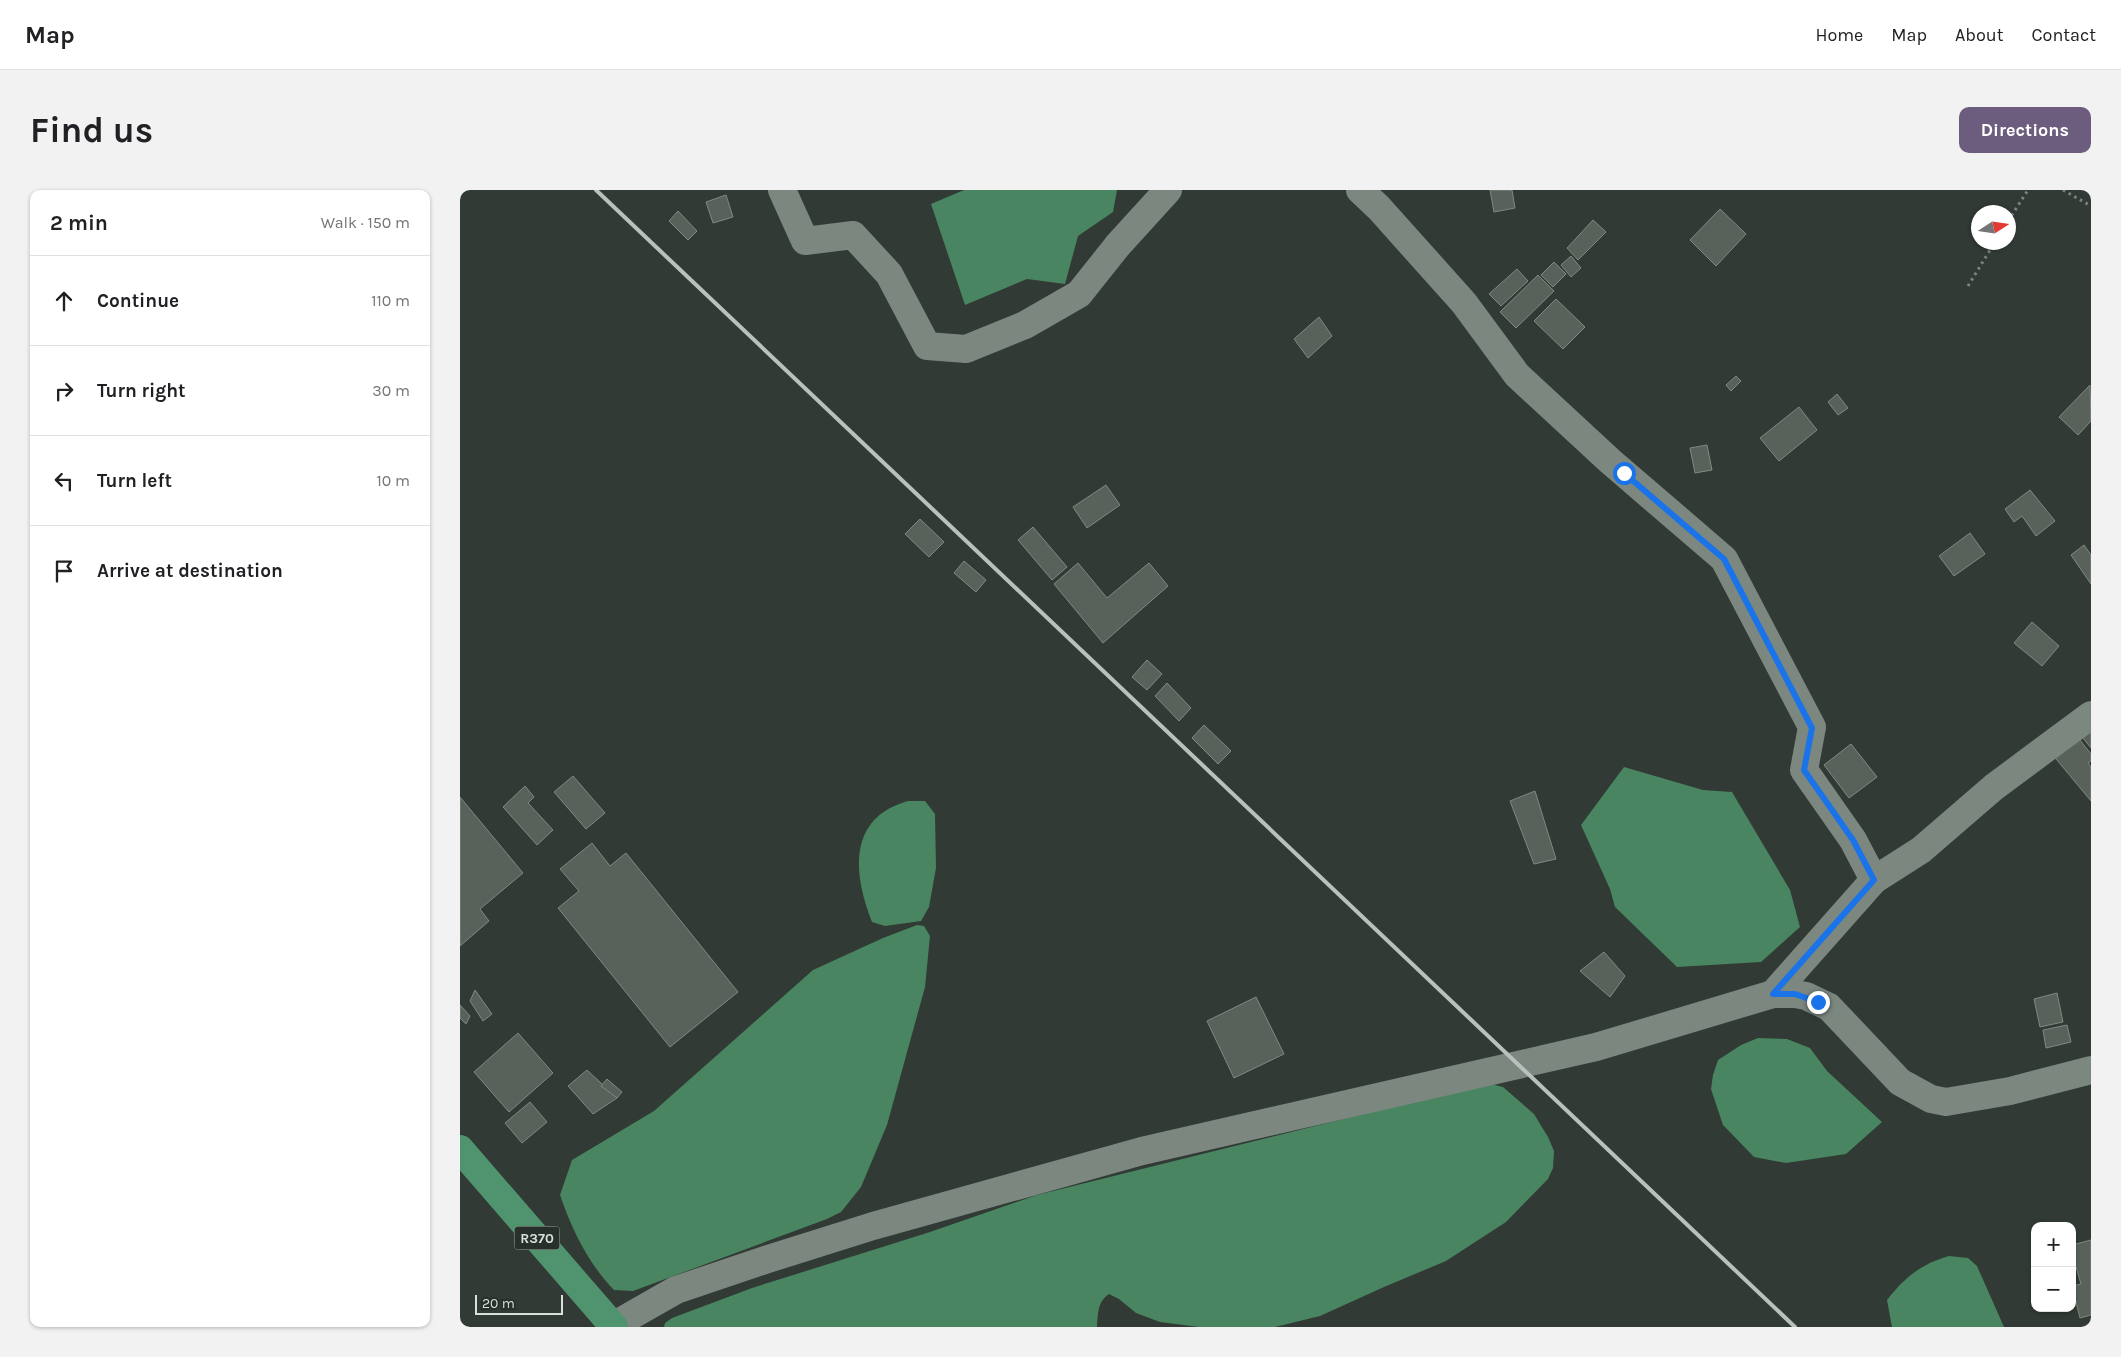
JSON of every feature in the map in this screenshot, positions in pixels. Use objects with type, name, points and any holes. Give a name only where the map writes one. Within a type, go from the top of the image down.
[{"type":"main road","name":"R370","points":[[460,1150],[613,1326]]},
{"type":"street","points":[[782,190],[805,241],[853,235],[888,274],[927,346],[966,349],[1025,325],[1079,294],[1118,245],[1168,190]]},
{"type":"street","points":[[1360,190],[1379,208],[1464,303],[1517,375],[1610,461],[1724,559],[1812,728],[1804,770],[1853,840],[1874,880]]},
{"type":"street","points":[[1773,994],[1874,880],[1921,850],[1994,788],[2091,715]]},
{"type":"street","points":[[613,1326],[676,1290],[768,1258],[873,1226],[1142,1151],[1596,1047],[1773,994],[1806,996],[1829,1007],[1900,1082],[1931,1099],[1946,1102],[2010,1091],[2091,1070]]},
{"type":"path","points":[[2016,209],[2028,190]]},
{"type":"path","points":[[2063,190],[2091,206]]},
{"type":"path","points":[[1968,286],[1990,250]]},
{"type":"shaded area","points":[[964,190],[1117,190],[1113,212],[1078,236],[1065,284],[1027,279],[965,305],[931,204]]},
{"type":"shaded area","points":[[1624,767],[1703,790],[1732,792],[1790,890],[1800,927],[1761,962],[1677,967],[1615,907],[1610,889],[1581,825]]},
{"type":"shaded area","points":[[908,801],[925,801],[935,814],[936,868],[929,907],[921,921],[885,926],[872,922],[866,904],[859,867],[860,850],[865,834],[874,820],[888,809]]},
{"type":"shaded area","points":[[917,925],[924,926],[930,936],[925,987],[887,1125],[861,1187],[841,1212],[827,1219],[633,1291],[614,1290],[596,1269],[582,1246],[560,1195],[572,1160],[654,1111],[813,970],[883,938]]},
{"type":"shaded area","points":[[1758,1038],[1787,1039],[1810,1048],[1827,1071],[1882,1122],[1846,1154],[1786,1163],[1754,1157],[1723,1125],[1711,1089],[1718,1060],[1741,1045]]},
{"type":"shaded area","points":[[1491,1084],[1503,1087],[1534,1114],[1548,1137],[1554,1151],[1553,1168],[1548,1179],[1506,1222],[1446,1261],[1320,1316],[1275,1327],[1199,1327],[1160,1322],[1136,1313],[1119,1299],[1109,1294],[1100,1305],[1097,1327],[664,1327],[665,1323],[672,1318],[752,1288],[930,1232],[1037,1195],[1468,1088]]},
{"type":"shaded area","points":[[1949,1256],[1968,1258],[1977,1266],[2004,1327],[1892,1327],[1887,1300],[1914,1272],[1930,1263]]},
{"type":"building","points":[[1490,190],[1512,190],[1515,208],[1494,212]]},
{"type":"building","points":[[726,195],[733,217],[713,223],[706,202]]},
{"type":"building","points":[[1720,209],[1746,234],[1716,266],[1690,240]]},
{"type":"building","points":[[678,211],[697,231],[688,240],[669,221]]},
{"type":"building","points":[[1593,220],[1606,232],[1578,260],[1567,248]]},
{"type":"building","points":[[1571,256],[1581,268],[1571,277],[1561,265]]},
{"type":"building","points":[[1554,262],[1566,274],[1553,287],[1541,275]]},
{"type":"building","points":[[1517,269],[1528,281],[1501,306],[1489,294]]},
{"type":"building","points":[[1538,275],[1554,291],[1516,328],[1500,312]]},
{"type":"building","points":[[1556,299],[1585,327],[1563,349],[1534,321]]},
{"type":"building","points":[[1319,317],[1332,336],[1308,358],[1294,339]]},
{"type":"building","points":[[1736,376],[1741,381],[1731,391],[1726,385]]},
{"type":"building","points":[[2090,385],[2091,421],[2078,435],[2059,417]]},
{"type":"building","points":[[1837,394],[1848,408],[1838,415],[1828,402]]},
{"type":"building","points":[[1799,407],[1817,430],[1779,461],[1760,438]]},
{"type":"building","points":[[1707,445],[1712,470],[1695,473],[1690,448]]},
{"type":"building","points":[[1106,485],[1120,505],[1087,528],[1073,507]]},
{"type":"building","points":[[2030,490],[2055,521],[2036,536],[2022,516],[2014,522],[2005,509]]},
{"type":"building","points":[[920,519],[944,542],[929,557],[905,534]]},
{"type":"building","points":[[1033,527],[1067,567],[1052,580],[1018,540]]},
{"type":"building","points":[[1970,533],[1985,554],[1954,576],[1939,556]]},
{"type":"building","points":[[2084,545],[2091,555],[2091,584],[2071,555]]},
{"type":"building","points":[[964,561],[986,580],[976,592],[954,573]]},
{"type":"building","points":[[1078,563],[1107,598],[1149,563],[1168,586],[1103,643],[1054,584]]},
{"type":"building","points":[[2032,622],[2059,646],[2042,666],[2014,643]]},
{"type":"building","points":[[1147,660],[1162,674],[1147,690],[1132,677]]},
{"type":"building","points":[[1167,683],[1191,708],[1179,721],[1155,696]]},
{"type":"building","points":[[2091,724],[2091,748],[2079,733]]},
{"type":"building","points":[[1204,725],[1231,751],[1218,764],[1192,738]]},
{"type":"building","points":[[2076,735],[2091,754],[2091,761],[2088,763],[2091,767],[2091,801],[2052,754]]},
{"type":"building","points":[[1851,744],[1877,777],[1849,798],[1824,765]]},
{"type":"building","points":[[573,776],[605,813],[586,829],[554,792]]},
{"type":"building","points":[[525,786],[534,797],[528,803],[553,830],[537,845],[503,807]]},
{"type":"building","points":[[1535,791],[1556,859],[1534,864],[1510,801]]},
{"type":"building","points":[[460,797],[523,873],[480,909],[489,921],[460,946]]},
{"type":"building","points":[[592,843],[610,866],[626,853],[738,992],[670,1047],[558,908],[579,891],[560,869]]},
{"type":"building","points":[[1604,952],[1625,976],[1610,997],[1580,971]]},
{"type":"building","points":[[475,990],[492,1014],[483,1021],[470,1001]]},
{"type":"building","points":[[2057,993],[2063,1022],[2040,1027],[2034,999]]},
{"type":"building","points":[[1256,997],[1284,1054],[1234,1078],[1207,1021]]},
{"type":"building","points":[[460,1005],[470,1016],[466,1024],[460,1018]]},
{"type":"building","points":[[2067,1025],[2071,1042],[2046,1048],[2043,1030]]},
{"type":"building","points":[[518,1033],[553,1073],[509,1112],[474,1072]]},
{"type":"building","points":[[587,1070],[617,1098],[593,1114],[568,1086]]},
{"type":"building","points":[[607,1079],[622,1092],[617,1098],[601,1086]]},
{"type":"building","points":[[530,1102],[547,1122],[522,1143],[505,1123]]},
{"type":"building","points":[[2091,1240],[2091,1315],[2080,1318],[2076,1302],[2076,1285],[2081,1284],[2076,1267],[2076,1244]]},
{"type":"railway","points":[[596,190],[1795,1327]]},
{"type":"route","points":[[1624,473],[1724,559],[1812,728],[1804,770],[1853,840],[1874,880],[1773,994],[1795,994],[1806,996],[1818,1002]]}]
